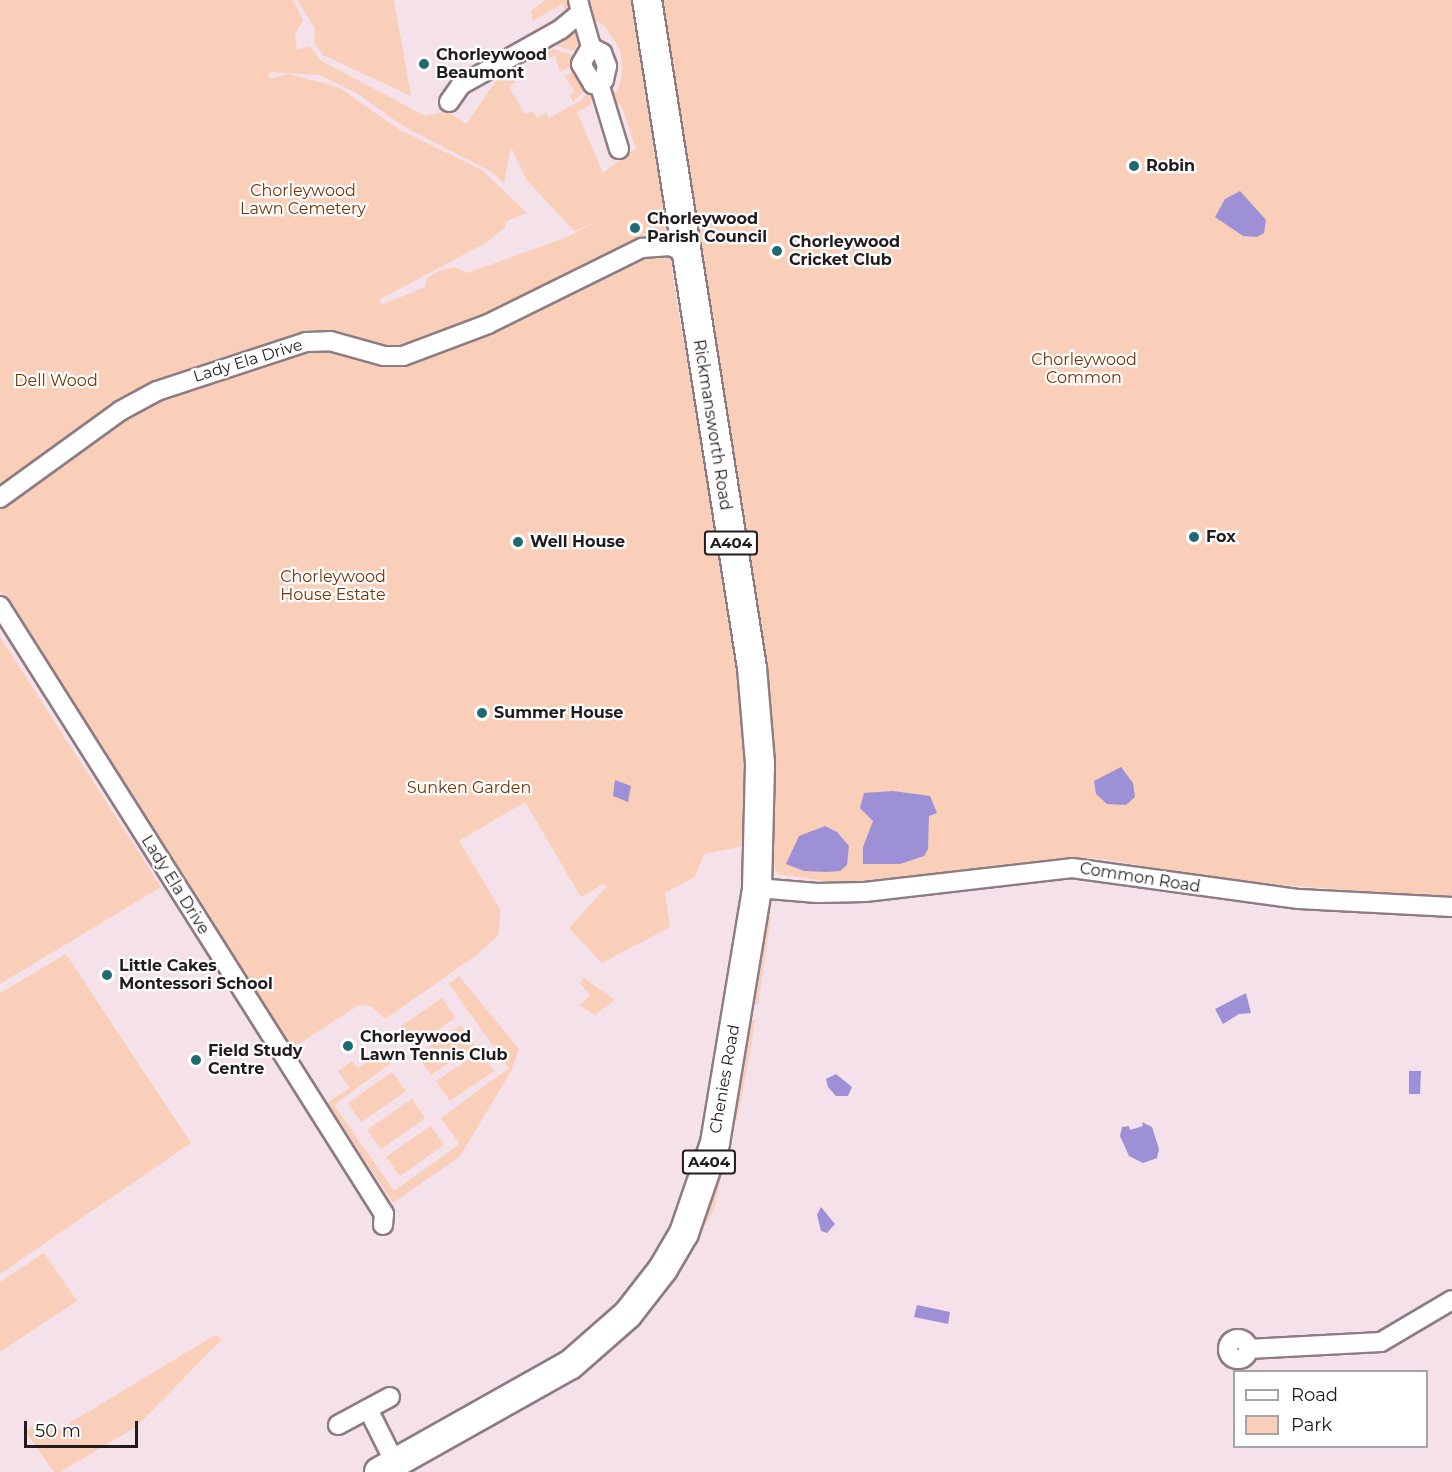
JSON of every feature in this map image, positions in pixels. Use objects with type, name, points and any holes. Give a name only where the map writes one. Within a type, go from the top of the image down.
[{"type":"main road","name":"Rickmansworth Road","points":[[647,0],[684,252],[752,668],[761,786],[757,888]]},
{"type":"main road","name":"Chenies Road","points":[[387,1467],[570,1365],[628,1314],[663,1269],[699,1198],[715,1143],[757,888]]},
{"type":"street","points":[[579,6],[591,47],[602,54],[607,66],[607,74],[599,83],[619,149]]},
{"type":"street","points":[[449,102],[461,85],[561,30],[579,6]]},
{"type":"street","name":"Lady Ela Drive","points":[[0,498],[120,411],[157,391],[306,342],[330,341],[384,356],[403,356],[488,324],[642,248],[670,246],[684,252]]},
{"type":"street","name":"Lady Ela Drive","points":[[0,606],[384,1214],[383,1224]]},
{"type":"street","name":"Common Road","points":[[757,888],[817,893],[865,892],[1072,868],[1299,899],[1452,907]]},
{"type":"street","points":[[1248,1349],[1381,1341],[1452,1300]]},
{"type":"street","points":[[338,1425],[390,1397]]},
{"type":"street","points":[[368,1409],[387,1467]]},
{"type":"green space","name":"Chorleywood House Estate","points":[[0,0],[293,0],[303,21],[295,34],[297,50],[310,46],[320,60],[425,116],[447,111],[466,124],[500,75],[508,69],[516,82],[509,87],[525,114],[532,111],[537,118],[546,113],[549,118],[582,100],[589,89],[595,93],[589,106],[577,112],[603,173],[636,148],[621,104],[612,105],[608,90],[617,92],[622,75],[621,51],[604,25],[590,19],[585,0],[637,0],[674,284],[739,669],[745,761],[743,846],[704,854],[695,877],[665,893],[670,927],[602,963],[569,928],[607,886],[603,884],[581,897],[525,802],[459,841],[500,909],[499,934],[478,954],[385,1019],[371,1006],[359,1005],[294,1047],[289,1045],[0,590]],"holes":[[[269,72],[319,75],[355,92],[403,126],[492,172],[504,183],[511,147],[526,179],[574,231],[596,222],[565,238],[467,273],[454,267],[439,271],[427,278],[425,287],[382,305],[379,300],[487,242],[505,227],[505,222],[527,213],[482,170],[400,130],[338,87],[288,74],[270,79]]]},
{"type":"green space","points":[[297,0],[394,0],[411,96],[323,55],[314,42],[315,29]]},
{"type":"green space","points":[[546,0],[571,0],[571,8],[567,13],[562,4],[533,21],[531,11]]},
{"type":"green space","name":"Chorleywood Common","points":[[655,0],[1452,0],[1452,898],[1244,882],[1095,858],[838,883],[778,874],[771,857],[775,788]]},
{"type":"green space","points":[[574,31],[579,41],[574,51],[551,44]]},
{"type":"green space","points":[[553,49],[573,55],[572,66],[560,72],[555,55],[550,58],[545,53]]},
{"type":"green space","points":[[573,72],[585,90],[573,102],[570,95],[575,92],[565,76]]},
{"type":"green space","points":[[0,637],[161,887],[0,984]]},
{"type":"green space","points":[[762,916],[771,917],[758,1005],[751,1002]]},
{"type":"green space","points":[[66,954],[191,1143],[0,1274],[0,993]]},
{"type":"green space","points":[[459,976],[519,1049],[511,1071],[460,1156],[393,1203],[327,1103],[350,1088],[338,1071],[352,1061],[358,1068],[383,1051],[395,1060],[334,1105],[394,1191],[460,1144],[441,1118],[509,1068],[449,984]]},
{"type":"green space","points":[[584,978],[614,1000],[595,1015],[580,1005],[590,995],[580,983]]},
{"type":"green space","points":[[442,998],[455,1018],[412,1048],[398,1028]]},
{"type":"green space","points":[[749,1020],[755,1020],[748,1064],[737,1120],[732,1122]]},
{"type":"green space","points":[[461,1025],[475,1045],[431,1075],[417,1055]]},
{"type":"green space","points":[[480,1052],[494,1071],[450,1101],[436,1081]]},
{"type":"green space","points":[[392,1072],[406,1091],[361,1122],[348,1103]]},
{"type":"green space","points":[[412,1099],[425,1118],[381,1149],[367,1130]]},
{"type":"green space","points":[[431,1126],[444,1145],[400,1176],[386,1157]]},
{"type":"green space","points":[[727,1150],[714,1209],[692,1250],[688,1242]]},
{"type":"green space","points":[[44,1253],[77,1301],[0,1352],[0,1282]]},
{"type":"green space","points":[[215,1335],[222,1339],[136,1427],[60,1472],[54,1472],[26,1432],[32,1426],[60,1429]]},
{"type":"shaded area","points":[[1240,191],[1266,220],[1264,233],[1257,237],[1243,236],[1215,217],[1225,199]]},
{"type":"shaded area","points":[[1121,767],[1133,783],[1135,797],[1126,805],[1107,804],[1096,794],[1094,781]]},
{"type":"shaded area","points":[[615,780],[631,786],[628,802],[613,796]]},
{"type":"shaded area","points":[[893,791],[930,796],[937,813],[929,816],[928,849],[924,856],[900,864],[863,864],[863,847],[873,821],[860,808],[864,793]]},
{"type":"shaded area","points":[[825,826],[837,832],[849,846],[847,865],[840,871],[826,872],[804,871],[786,864],[799,836]]},
{"type":"shaded area","points":[[1246,993],[1251,1013],[1239,1014],[1223,1024],[1215,1009]]},
{"type":"shaded area","points":[[1409,1071],[1421,1071],[1420,1094],[1409,1094]]},
{"type":"shaded area","points":[[836,1074],[852,1087],[848,1096],[836,1096],[828,1087],[826,1079]]},
{"type":"shaded area","points":[[1142,1122],[1152,1127],[1159,1149],[1157,1158],[1143,1163],[1129,1156],[1120,1136],[1122,1127],[1129,1126],[1130,1130],[1143,1126]]},
{"type":"shaded area","points":[[821,1207],[835,1224],[827,1233],[821,1231],[817,1215]]},
{"type":"shaded area","points":[[917,1305],[950,1312],[948,1324],[914,1317]]},
{"type":"place","name":"Chorleywood Beaumont","points":[[424,64]]},
{"type":"place","name":"Robin","points":[[1134,166]]},
{"type":"place","name":"Chorleywood Parish Council","points":[[635,228]]},
{"type":"place","name":"Chorleywood Cricket Club","points":[[777,251]]},
{"type":"place","name":"Fox","points":[[1194,537]]},
{"type":"place","name":"Well House","points":[[518,542]]},
{"type":"place","name":"Summer House","points":[[482,713]]},
{"type":"place","name":"Little Cakes Montessori School","points":[[107,975]]},
{"type":"place","name":"Chorleywood Lawn Tennis Club","points":[[348,1046]]},
{"type":"place","name":"Field Study Centre","points":[[196,1060]]},
{"type":"park label","name":"Chorleywood Lawn Cemetery","points":[[303,200]]},
{"type":"park label","name":"Dell Wood","points":[[56,381]]},
{"type":"park label","name":"Sunken Garden","points":[[469,788]]}]
